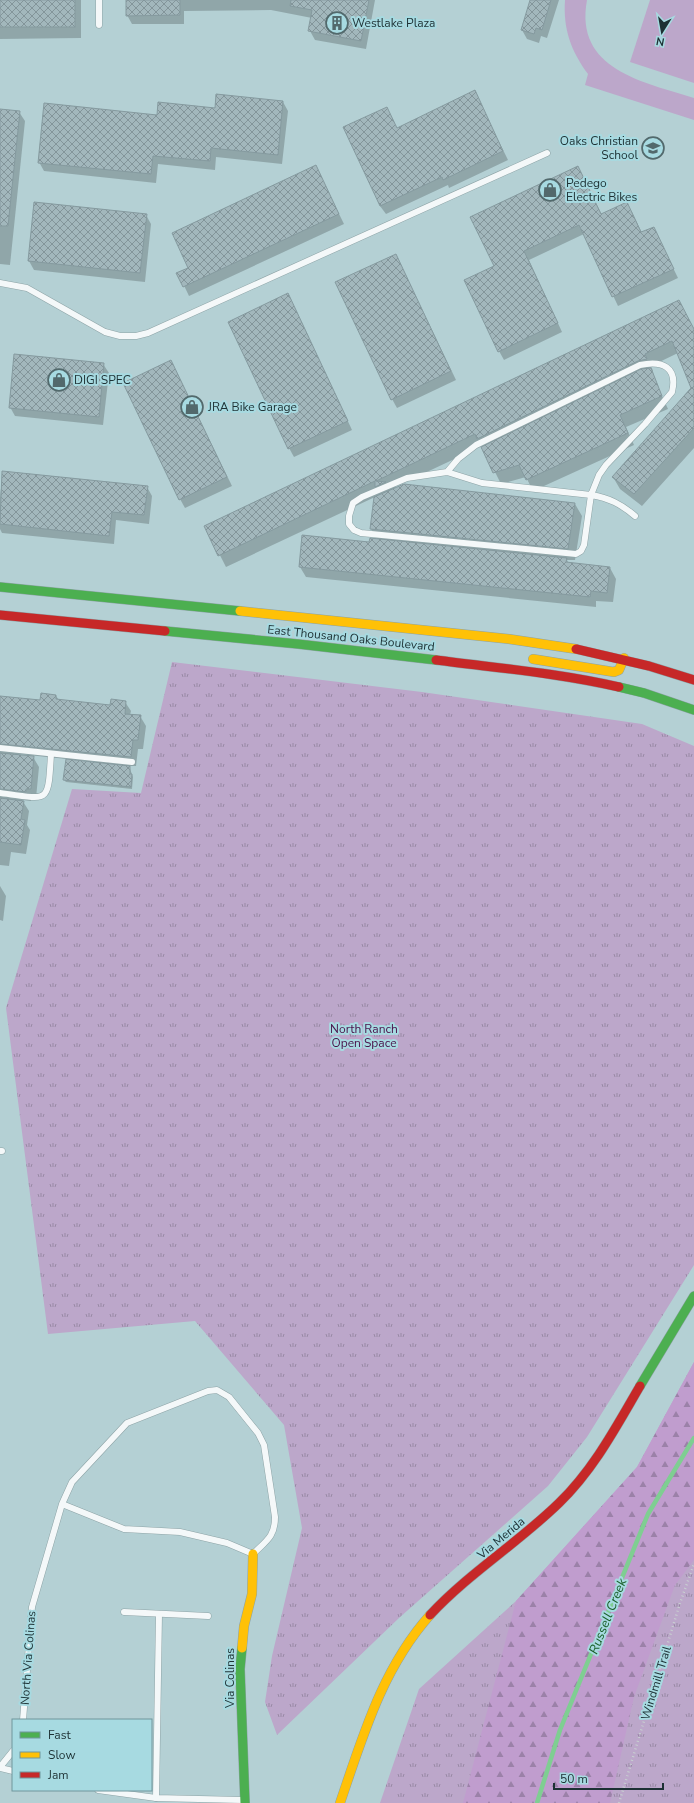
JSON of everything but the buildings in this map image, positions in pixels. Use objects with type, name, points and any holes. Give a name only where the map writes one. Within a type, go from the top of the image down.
[{"type":"main road","name":"East Thousand Oaks Boulevard","points":[[0,588],[509,639],[573,648],[624,658],[694,680]]},
{"type":"main road","name":"East Thousand Oaks Boulevard","points":[[1,615],[479,664],[588,680],[644,693],[694,710]]},
{"type":"main road","points":[[479,664],[500,658]]},
{"type":"main road","points":[[522,658],[614,672],[619,670],[624,658]]},
{"type":"main road","name":"Via Merida","points":[[340,1803],[378,1696],[395,1661],[406,1644],[444,1601],[530,1530],[578,1483],[612,1434],[694,1296]]},
{"type":"main road","name":"Via Colinas","points":[[245,1801],[240,1670],[244,1626],[252,1594],[253,1554]]},
{"type":"lane","points":[[99,0],[99,25]]},
{"type":"lane","points":[[0,283],[27,288],[105,332],[120,336],[136,336],[148,333],[547,153]]},
{"type":"lane","points":[[447,472],[458,459],[476,445],[640,365],[652,362],[663,364],[672,372],[674,386],[672,392],[650,420],[606,465],[594,485],[591,495],[584,545],[581,551],[576,554],[360,533],[354,530],[350,524],[349,516],[354,503],[362,497],[407,478],[447,472],[482,484],[591,495],[613,500],[635,516]]},
{"type":"lane","points":[[0,748],[132,762]]},
{"type":"lane","points":[[0,793],[40,798],[46,794],[49,787],[51,754]]},
{"type":"lane","name":"North Via Colinas","points":[[23,1719],[32,1607],[62,1504],[72,1482],[127,1423],[208,1391],[217,1390],[229,1397],[258,1433],[264,1445],[276,1517],[272,1536],[253,1554]]},
{"type":"lane","points":[[62,1504],[124,1529],[180,1532],[227,1543],[253,1554]]},
{"type":"lane","points":[[124,1612],[208,1616]]},
{"type":"lane","points":[[156,1798],[159,1614]]},
{"type":"lane","points":[[12,1753],[0,1768],[12,1771]]},
{"type":"lane","points":[[105,1791],[156,1798],[245,1801]]},
{"type":"path","name":"Windmill Trail","points":[[619,1803],[680,1603],[694,1564]]},
{"type":"green space","points":[[565,0],[587,0],[586,24],[591,43],[602,58],[617,69],[635,78],[654,86],[694,98],[694,120],[585,85],[588,74],[577,57],[569,39],[565,21]]},
{"type":"green space","points":[[650,0],[694,0],[694,83],[630,62]]},
{"type":"green space","name":"North Ranch Open Space","points":[[172,662],[422,692],[642,724],[694,746],[694,1265],[587,1437],[548,1486],[399,1618],[277,1735],[265,1702],[272,1656],[302,1528],[284,1425],[195,1321],[48,1334],[6,1008],[72,789],[141,793]]},
{"type":"green space","points":[[694,1362],[694,1803],[380,1803],[419,1689],[516,1601],[637,1467]]},
{"type":"green space","points":[[694,1362],[694,1560],[675,1585],[634,1697],[610,1803],[463,1803],[516,1601],[637,1467]]},
{"type":"waterway","name":"Russell Creek","points":[[537,1803],[560,1730],[648,1514],[694,1438]]},
{"type":"traffic: fast","points":[[0,587],[240,611]]},
{"type":"traffic: fast","points":[[165,631],[298,644],[436,660]]},
{"type":"traffic: fast","points":[[619,687],[644,693],[694,710]]},
{"type":"traffic: fast","points":[[640,1386],[694,1296]]},
{"type":"traffic: fast","points":[[242,1648],[240,1669],[245,1803]]},
{"type":"traffic: slow","points":[[240,611],[509,639],[576,649]]},
{"type":"traffic: slow","points":[[533,659],[614,672],[619,670],[624,658]]},
{"type":"traffic: slow","points":[[242,1648],[244,1626],[252,1594],[253,1554]]},
{"type":"traffic: slow","points":[[340,1803],[366,1728],[386,1681],[413,1636],[430,1615]]},
{"type":"traffic: jam","points":[[0,615],[165,631]]},
{"type":"traffic: jam","points":[[576,649],[649,666],[694,680]]},
{"type":"traffic: jam","points":[[436,660],[551,674],[619,687]]},
{"type":"traffic: jam","points":[[430,1615],[461,1585],[543,1518],[572,1490],[604,1447],[640,1386]]},
{"type":"place","name":"Westlake Plaza","points":[[337,23]]},
{"type":"place","name":"Oaks Christian School","points":[[653,148]]},
{"type":"place","name":"Pedego Electric Bikes","points":[[550,190]]},
{"type":"place","name":"DIGI SPEC","points":[[59,380]]},
{"type":"place","name":"JRA Bike Garage","points":[[192,407]]}]
